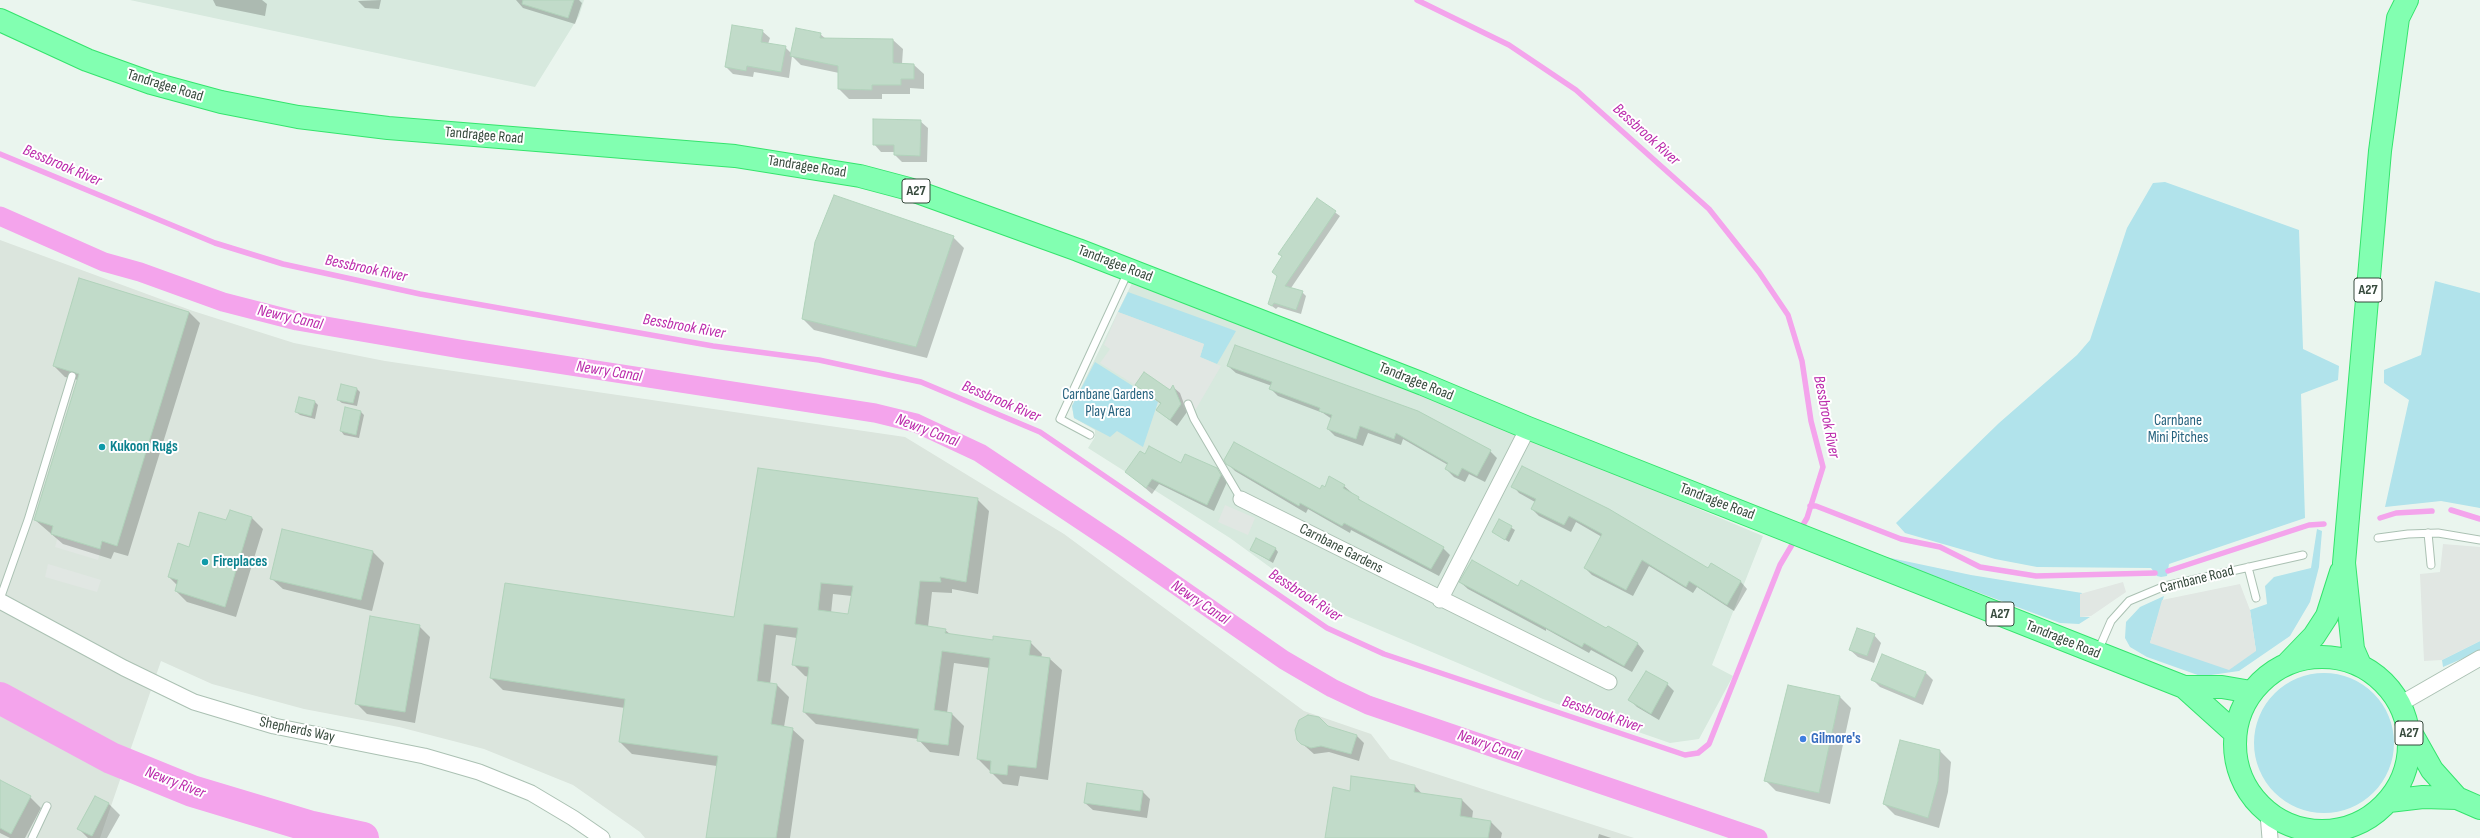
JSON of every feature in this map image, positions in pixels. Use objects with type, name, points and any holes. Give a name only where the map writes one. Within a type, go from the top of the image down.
[{"type":"highway","name":"A27","points":[[2360,665],[2353,649],[2344,563],[2380,151],[2399,6]]},
{"type":"highway","name":"Tandragee Road","points":[[0,20],[87,60],[151,83],[221,102],[298,118],[388,128],[735,156],[860,176],[965,207],[1416,382],[1528,428],[2184,688],[2234,733]]},
{"type":"highway","name":"A27","points":[[2344,563],[2327,616],[2314,636],[2287,663],[2267,675],[2251,692],[2240,711],[2234,733],[2234,755],[2240,777],[2268,814],[2290,827],[2334,834],[2367,820],[2389,801],[2403,779],[2410,754],[2408,727]]},
{"type":"highway","name":"A27","points":[[2287,663],[2318,657],[2336,657],[2360,665],[2383,681],[2400,704],[2408,727],[2432,770],[2457,798]]},
{"type":"highway","name":"Tandragee Road","points":[[2184,688],[2222,687],[2251,692]]},
{"type":"highway","name":"A27","points":[[2389,801],[2423,797],[2457,798],[2480,808]]},
{"type":"street","points":[[1440,600],[1528,428]]},
{"type":"street","name":"Carnbane Gardens","points":[[1241,499],[1440,600],[1609,682]]},
{"type":"street","name":"Shepherds Way","points":[[0,600],[124,668],[194,702],[274,726],[424,756],[479,772],[531,793],[573,818],[602,838]]},
{"type":"street","points":[[2400,704],[2480,658]]},
{"type":"street","points":[[2268,814],[2270,838]]},
{"type":"lane","points":[[1090,435],[1060,419],[1129,270]]},
{"type":"lane","points":[[0,600],[28,520],[72,376]]},
{"type":"lane","points":[[1188,404],[1194,419],[1241,499]]},
{"type":"lane","points":[[2428,533],[2431,565]]},
{"type":"lane","points":[[2378,538],[2428,533],[2480,540]]},
{"type":"lane","name":"Carnbane Road","points":[[2097,653],[2111,621],[2130,601],[2165,586],[2303,555]]},
{"type":"lane","points":[[2248,567],[2256,598]]},
{"type":"lane","points":[[32,838],[47,806]]},
{"type":"shaded area","points":[[130,0],[584,0],[579,16],[535,87]]},
{"type":"shaded area","points":[[0,240],[193,311],[294,343],[385,361],[905,437],[1064,534],[1304,711],[1371,734],[1390,759],[1634,838],[645,838],[640,832],[573,785],[484,749],[399,727],[304,709],[212,684],[161,661],[100,838],[0,838]]},
{"type":"shaded area","points":[[1132,283],[1434,398],[1763,536],[1712,665],[1733,676],[1699,739],[1670,743],[1543,699],[1323,606],[1230,538],[1088,448],[1095,437],[1095,430],[1074,418],[1072,406]]},
{"type":"shaded area","points":[[1118,312],[1204,344],[1200,357],[1221,366],[1196,409],[1187,415],[1177,394],[1144,372],[1135,385],[1100,363],[1110,349],[1104,345]]},
{"type":"shaded area","points":[[1225,505],[1255,518],[1248,535],[1218,522]]},
{"type":"shaded area","points":[[58,536],[101,549],[98,560],[55,547]]},
{"type":"shaded area","points":[[2443,544],[2480,547],[2480,641],[2442,660],[2424,661],[2420,574],[2440,572]]},
{"type":"shaded area","points":[[48,564],[101,580],[97,592],[45,577]]},
{"type":"shaded area","points":[[2123,582],[2126,592],[2091,616],[2080,617],[2080,594]]},
{"type":"shaded area","points":[[2240,584],[2250,610],[2256,651],[2229,670],[2150,643],[2162,600]]},
{"type":"green space","name":"Carnbane Mini Pitches","points":[[2165,182],[2299,230],[2303,349],[2339,366],[2338,380],[2301,394],[2305,518],[2169,564],[2167,576],[2161,577],[2157,576],[2151,568],[2037,567],[1995,559],[1905,533],[1896,523],[1999,423],[2077,355],[2090,340],[2127,228],[2153,183]]},
{"type":"green space","points":[[2435,281],[2480,293],[2480,508],[2441,501],[2385,507],[2409,400],[2384,383],[2384,370],[2421,355]]},
{"type":"green space","points":[[1128,292],[1236,331],[1217,364],[1200,357],[1204,344],[1118,312]]},
{"type":"green space","name":"Carnbane Gardens Play Area","points":[[1095,362],[1158,402],[1143,447],[1117,431],[1110,437],[1074,418],[1072,406]]},
{"type":"green space","points":[[2317,529],[2322,531],[2319,567],[2310,602],[2290,636],[2239,671],[2211,675],[2209,679],[2147,657],[2130,647],[2125,638],[2126,622],[2140,607],[2164,596],[2150,643],[2256,651],[2250,610],[2267,604],[2265,586],[2274,577],[2311,568]]},
{"type":"green space","points":[[1881,556],[1971,575],[2082,593],[2080,617],[2090,617],[2079,624],[2060,623]]},
{"type":"green space","points":[[2480,641],[2480,651],[2443,667],[2442,660]]},
{"type":"green space","points":[[2331,673],[2357,681],[2378,699],[2389,716],[2393,729],[2393,757],[2389,770],[2382,782],[2368,797],[2351,808],[2338,812],[2317,813],[2291,805],[2270,787],[2259,770],[2255,757],[2254,736],[2262,710],[2280,689],[2297,678],[2310,674]]},
{"type":"building","points":[[523,0],[574,0],[568,18],[522,4]]},
{"type":"building","points":[[732,25],[763,30],[761,42],[786,46],[781,72],[747,66],[746,71],[725,67]]},
{"type":"building","points":[[796,28],[821,33],[820,38],[893,39],[893,63],[914,64],[914,79],[901,79],[901,85],[872,85],[872,90],[838,89],[838,66],[790,56]]},
{"type":"building","points":[[873,119],[921,120],[920,156],[894,155],[894,145],[873,145]]},
{"type":"building","points":[[834,195],[954,236],[916,347],[802,319],[815,242]]},
{"type":"building","points":[[1317,198],[1336,211],[1285,286],[1303,291],[1296,310],[1274,303],[1272,306],[1268,304],[1277,276],[1272,272],[1282,256],[1278,254]]},
{"type":"building","name":"Kukoon Rugs","points":[[79,278],[189,312],[117,546],[102,541],[100,549],[51,534],[53,526],[34,520],[79,374],[53,366]]},
{"type":"building","points":[[1235,345],[1418,411],[1491,450],[1477,476],[1462,468],[1458,476],[1445,469],[1448,463],[1396,433],[1394,439],[1360,426],[1356,439],[1327,429],[1332,415],[1319,411],[1320,408],[1269,389],[1272,382],[1227,366]]},
{"type":"building","points":[[1144,372],[1170,390],[1173,385],[1181,404],[1170,420],[1156,410],[1161,403],[1135,385]]},
{"type":"building","points":[[341,384],[357,388],[353,403],[337,400]]},
{"type":"building","points":[[299,397],[315,401],[311,416],[295,412]]},
{"type":"building","points":[[345,407],[361,411],[356,435],[340,431]]},
{"type":"building","points":[[1234,442],[1320,489],[1322,485],[1325,487],[1329,476],[1345,485],[1343,488],[1359,497],[1358,499],[1444,547],[1431,569],[1344,523],[1342,526],[1300,503],[1299,506],[1226,464],[1224,460]]},
{"type":"building","points":[[1149,446],[1181,463],[1185,454],[1217,468],[1221,475],[1207,505],[1152,479],[1146,488],[1125,472],[1140,451],[1145,454]]},
{"type":"building","points":[[1522,466],[1609,509],[1708,568],[1711,563],[1741,581],[1727,605],[1689,581],[1686,587],[1642,560],[1626,590],[1584,568],[1602,534],[1569,516],[1564,525],[1531,509],[1536,499],[1511,487]]},
{"type":"building","points":[[758,468],[978,498],[966,582],[940,577],[941,582],[920,581],[915,624],[946,629],[945,633],[993,640],[993,636],[1031,641],[1029,655],[1050,658],[1036,768],[1008,765],[1007,775],[990,773],[991,761],[977,759],[990,658],[942,651],[934,710],[952,713],[948,745],[917,741],[919,729],[803,712],[809,667],[792,665],[798,628],[764,624],[757,681],[777,684],[771,724],[793,728],[776,838],[706,838],[718,756],[619,742],[625,699],[490,678],[505,583],[734,617]],"holes":[[[821,583],[853,586],[848,614],[818,610]]]},
{"type":"building","name":"Fireplaces","points":[[230,510],[252,517],[225,607],[175,591],[178,580],[168,577],[178,543],[189,547],[199,512],[226,520]]},
{"type":"building","points":[[1499,519],[1512,526],[1505,540],[1492,532]]},
{"type":"building","points":[[282,529],[373,551],[361,600],[270,579]]},
{"type":"building","points":[[1256,538],[1276,548],[1269,560],[1250,550]]},
{"type":"building","points":[[1472,560],[1518,586],[1521,580],[1606,628],[1608,626],[1638,643],[1624,666],[1584,643],[1582,647],[1459,582]]},
{"type":"building","points":[[370,616],[420,625],[405,712],[355,704]]},
{"type":"building","points":[[1857,628],[1875,634],[1867,656],[1849,650]]},
{"type":"building","points":[[1882,654],[1926,672],[1915,698],[1871,680]]},
{"type":"building","points":[[1646,671],[1668,683],[1651,714],[1628,700]]},
{"type":"building","name":"Gilmore's","points":[[1788,685],[1840,696],[1819,793],[1764,781]]},
{"type":"building","points":[[1308,715],[1319,717],[1328,726],[1357,735],[1351,754],[1321,746],[1311,748],[1301,744],[1297,740],[1295,730],[1299,720]]},
{"type":"building","points":[[1900,740],[1940,750],[1938,781],[1928,818],[1883,804]]},
{"type":"building","points":[[1351,776],[1415,785],[1414,792],[1462,799],[1460,816],[1491,821],[1488,838],[1325,838],[1333,787],[1350,791]]},
{"type":"building","points":[[0,780],[31,796],[11,834],[0,828]]},
{"type":"building","points":[[1087,783],[1143,791],[1140,811],[1084,803]]},
{"type":"building","points":[[95,796],[109,803],[92,836],[77,829]]},
{"type":"waterway","name":"Bessbrook River","points":[[1417,0],[1509,45],[1576,90],[1709,209],[1759,272],[1788,315],[1802,361],[1811,421],[1823,467],[1807,518],[1800,530]]},
{"type":"waterway","name":"Bessbrook River","points":[[0,154],[215,243],[283,264],[420,294],[713,346],[819,360],[921,382],[1040,432],[1327,628],[1384,654],[1685,755],[1698,753],[1709,744],[1780,565],[1796,538]]},
{"type":"waterway","name":"Newry Canal","points":[[0,216],[104,262],[140,272],[223,302],[297,321],[460,349],[875,413],[916,423],[980,453],[1118,545],[1284,660],[1332,688],[1368,705],[1758,838]]},
{"type":"waterway","points":[[1810,506],[1816,506],[1901,539],[1940,547],[1980,567],[2036,576],[2155,573]]},
{"type":"waterway","points":[[2451,510],[2480,519]]},
{"type":"waterway","points":[[2380,518],[2396,513],[2432,511]]},
{"type":"waterway","points":[[2168,571],[2309,525],[2324,524]]},
{"type":"waterway","name":"Newry River","points":[[0,698],[111,758],[192,791],[312,827],[363,838]]},
{"type":"place","name":"Kukoon Rugs","points":[[102,447]]},
{"type":"place","name":"Fireplaces","points":[[205,562]]},
{"type":"place","name":"Gilmore's","points":[[1803,739]]}]
